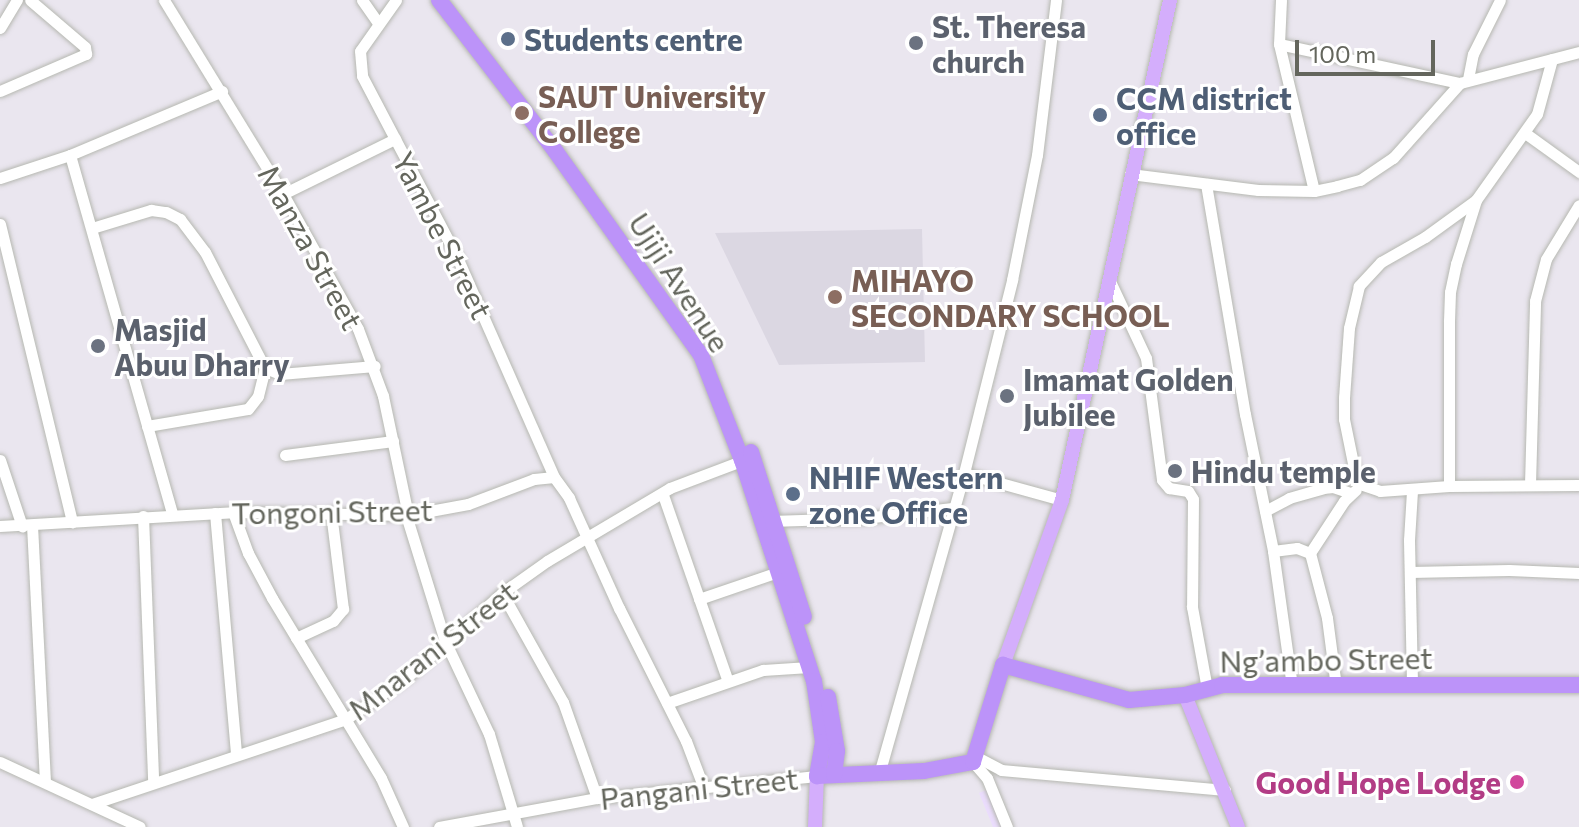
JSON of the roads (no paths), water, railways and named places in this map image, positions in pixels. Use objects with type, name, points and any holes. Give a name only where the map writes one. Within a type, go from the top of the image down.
[{"type":"highway","name":"Ujiji Avenue","points":[[439,0],[556,152],[701,355],[748,458],[768,522],[778,572],[819,703],[826,776]]},
{"type":"highway","points":[[768,522],[829,700],[837,751],[855,775]]},
{"type":"highway","name":"Ng’ambo Street","points":[[1003,665],[1107,697],[1148,700],[1207,689],[1292,686],[1579,685]]},
{"type":"highway","points":[[837,751],[826,776],[924,771],[975,759],[1003,665]]},
{"type":"main road","points":[[1003,665],[1062,500],[1170,0]]},
{"type":"main road","points":[[1185,695],[1238,827]]},
{"type":"main road","points":[[815,827],[826,776]]},
{"type":"street","points":[[0,28],[17,0]]},
{"type":"street","points":[[0,91],[86,54],[85,47],[30,0]]},
{"type":"street","name":"Manza Street","points":[[164,0],[283,194],[375,366],[407,515],[445,641],[489,734],[517,827]]},
{"type":"street","points":[[362,0],[379,24]]},
{"type":"street","name":"Yambe Street","points":[[396,0],[360,51],[359,63],[463,270],[554,477]]},
{"type":"street","points":[[879,774],[964,473],[1012,280],[1034,171],[1056,0]]},
{"type":"street","points":[[1281,0],[1279,44],[1314,191]]},
{"type":"street","points":[[1130,174],[1206,184],[1314,191],[1360,180],[1393,158],[1464,81],[1473,54],[1500,0]]},
{"type":"street","points":[[1279,44],[1464,81],[1579,52]]},
{"type":"street","points":[[1552,59],[1543,101],[1525,133],[1476,200],[1425,237],[1381,262],[1359,286],[1349,328],[1344,419],[1355,473],[1363,485],[1380,491],[1449,486],[1579,485]]},
{"type":"street","points":[[0,178],[70,155],[222,91]]},
{"type":"street","points":[[1525,133],[1579,172]]},
{"type":"street","points":[[283,194],[395,139]]},
{"type":"street","points":[[70,155],[172,514]]},
{"type":"street","points":[[1206,184],[1273,551],[1292,686]]},
{"type":"street","points":[[1449,486],[1450,292],[1476,200]]},
{"type":"street","points":[[1530,484],[1535,301],[1546,259],[1579,205]]},
{"type":"street","points":[[92,228],[151,210],[166,212],[180,219],[205,252],[265,368],[280,374],[375,366]]},
{"type":"street","points":[[0,224],[72,522]]},
{"type":"street","points":[[1109,279],[1146,358],[1162,480],[1169,488],[1188,491],[1193,499],[1192,607],[1207,689]]},
{"type":"street","points":[[147,426],[248,409],[258,396],[265,368]]},
{"type":"street","points":[[285,455],[393,441]]},
{"type":"street","name":"Mnarani Street","points":[[92,804],[153,781],[346,719],[408,676],[502,593],[587,537],[663,495],[670,488],[748,458]]},
{"type":"street","points":[[0,460],[27,526],[45,781]]},
{"type":"street","points":[[964,473],[1062,500]]},
{"type":"street","points":[[554,477],[569,498],[703,786]]},
{"type":"street","name":"Tongoni Street","points":[[0,526],[233,512],[407,515],[468,504],[534,479],[554,477]]},
{"type":"street","points":[[1336,686],[1327,618],[1310,553],[1350,493],[1363,485]]},
{"type":"street","points":[[1265,511],[1289,498],[1323,488],[1333,487],[1350,493]]},
{"type":"street","points":[[1412,491],[1412,685]]},
{"type":"street","points":[[663,495],[727,679]]},
{"type":"street","points":[[768,522],[864,518],[952,508]]},
{"type":"street","points":[[233,512],[248,553],[392,798],[403,827]]},
{"type":"street","points":[[296,638],[333,621],[343,609],[331,512]]},
{"type":"street","points":[[215,513],[236,754]]},
{"type":"street","points":[[143,516],[153,781]]},
{"type":"street","points":[[1273,551],[1297,548],[1310,553]]},
{"type":"street","points":[[1410,572],[1509,570],[1579,573]]},
{"type":"street","points":[[699,599],[778,572]]},
{"type":"street","points":[[502,593],[563,702],[597,798]]},
{"type":"street","points":[[667,703],[727,679],[763,670],[809,667]]},
{"type":"street","points":[[975,759],[1001,770],[1225,790]]},
{"type":"street","points":[[975,759],[987,778],[1007,827]]},
{"type":"street","points":[[0,762],[140,827]]},
{"type":"street","name":"Pangani Street","points":[[439,827],[597,798],[826,776]]},
{"type":"place","name":"Students centre","points":[[508,39]]},
{"type":"place","name":"St. Theresa church","points":[[916,43]]},
{"type":"place","name":"SAUT University College","points":[[522,113]]},
{"type":"place","name":"CCM district office","points":[[1100,115]]},
{"type":"place","name":"MIHAYO SECONDARY SCHOOL","points":[[835,297]]},
{"type":"place","name":"Masjid Abuu Dharry","points":[[98,346]]},
{"type":"place","name":"Imamat Golden Jubilee","points":[[1007,396]]},
{"type":"place","name":"Hindu temple","points":[[1175,471]]},
{"type":"place","name":"NHIF Western zone Office","points":[[793,494]]},
{"type":"place","name":"Good Hope Lodge","points":[[1517,782]]}]
